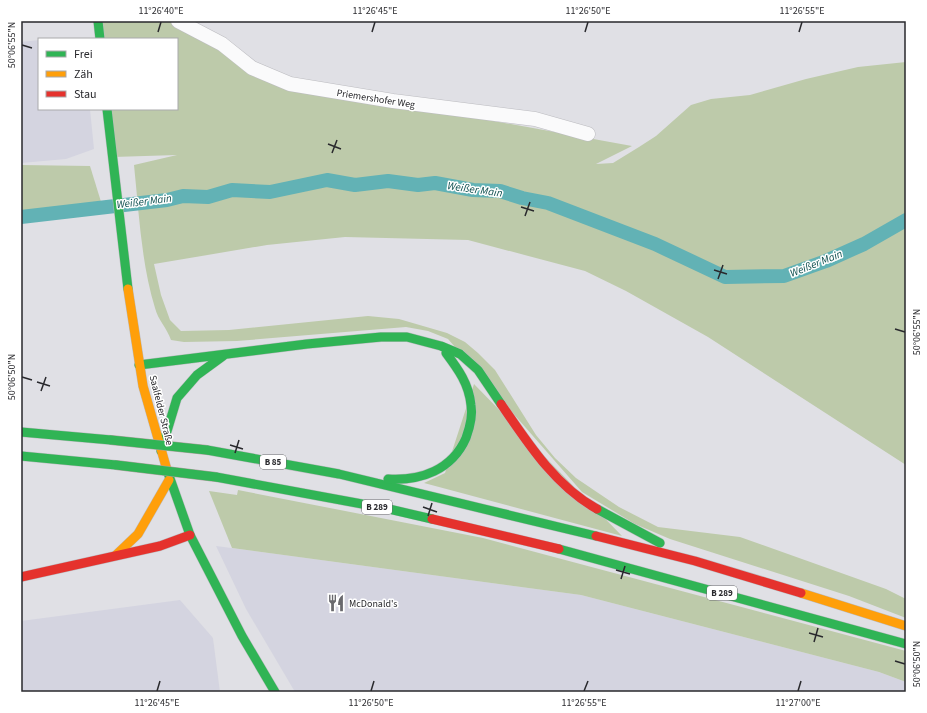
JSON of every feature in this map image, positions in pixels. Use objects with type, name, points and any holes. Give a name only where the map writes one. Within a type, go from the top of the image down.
[{"type":"main road","points":[[98,21],[100,38]]},
{"type":"main road","name":"Saalfelder Straße","points":[[108,110],[124,254],[139,365],[169,480],[190,535],[257,662],[275,692]]},
{"type":"main road","points":[[139,365],[307,344],[381,337],[407,337],[441,346],[460,354],[478,370],[527,443],[557,478],[588,504],[695,561]]},
{"type":"main road","points":[[339,474],[398,480],[425,476],[442,466],[462,447],[471,423],[473,409],[470,394],[462,374],[441,346]]},
{"type":"main road","points":[[161,451],[177,398],[197,375],[224,355]]},
{"type":"main road","name":"B 85","points":[[21,432],[207,450],[339,474]]},
{"type":"main road","name":"B 289","points":[[21,456],[116,465],[216,477],[389,509],[537,543],[906,644]]},
{"type":"main road","name":"B 289","points":[[339,474],[521,517],[695,561],[834,602],[906,626]]},
{"type":"main road","points":[[113,557],[138,534],[169,480]]},
{"type":"main road","points":[[21,577],[160,546],[190,535]]},
{"type":"main road","points":[[257,662],[261,684]]},
{"type":"street","name":"Priemershofer Weg","points":[[178,21],[222,44],[252,68],[290,84],[393,102],[535,119],[588,134]]},
{"type":"shaded area","points":[[38,40],[38,110],[90,110],[94,149],[66,159],[21,163],[21,42]]},
{"type":"shaded area","points":[[216,546],[581,595],[879,672],[906,682],[906,692],[295,692],[246,609]]},
{"type":"shaded area","points":[[180,600],[213,638],[220,692],[21,692],[21,621]]},
{"type":"green space","points":[[99,21],[169,21],[290,84],[632,146],[596,164],[613,163],[639,147],[656,136],[691,105],[711,99],[750,95],[806,79],[858,67],[906,62],[906,465],[708,337],[626,291],[585,271],[468,240],[345,237],[267,245],[154,264],[161,295],[170,320],[181,331],[229,330],[368,316],[399,319],[447,333],[465,342],[495,370],[536,435],[555,458],[576,478],[619,507],[658,527],[740,537],[886,589],[906,599],[906,618],[849,596],[670,539],[635,524],[582,492],[448,339],[428,331],[406,327],[237,341],[184,342],[171,340],[156,312],[150,291],[141,237],[134,165],[177,155],[113,157],[108,110],[178,110],[178,38],[101,38]]},
{"type":"green space","points":[[21,165],[90,166],[102,205],[21,214]]},
{"type":"green space","points":[[474,384],[622,536],[424,483],[445,473]]},
{"type":"green space","points":[[238,490],[483,538],[906,651],[906,682],[879,672],[581,595],[232,548],[209,491],[237,495]]},
{"type":"waterway","name":"Weißer Main","points":[[21,217],[167,200],[183,196],[208,197],[232,190],[270,192],[327,180],[355,185],[388,181],[418,185],[435,183],[473,190],[500,191],[522,198],[548,203],[655,244],[725,277],[784,276],[826,261],[864,244],[906,220]]},
{"type":"traffic: fast","points":[[98,21],[100,38]]},
{"type":"traffic: fast","points":[[107,110],[128,289]]},
{"type":"traffic: fast","points":[[139,365],[307,344],[381,337],[407,337],[441,346],[460,354],[478,370],[501,404]]},
{"type":"traffic: fast","points":[[388,479],[412,478],[444,466],[453,458],[466,438],[470,426],[472,409],[470,397],[462,377],[446,353]]},
{"type":"traffic: fast","points":[[161,451],[177,398],[197,375],[223,356]]},
{"type":"traffic: fast","points":[[21,432],[111,440]]},
{"type":"traffic: fast","points":[[111,440],[207,450]]},
{"type":"traffic: fast","points":[[207,450],[339,474],[596,536]]},
{"type":"traffic: fast","points":[[21,456],[116,465]]},
{"type":"traffic: fast","points":[[116,465],[216,477]]},
{"type":"traffic: fast","points":[[167,470],[190,535]]},
{"type":"traffic: fast","points":[[216,477],[389,509],[432,519]]},
{"type":"traffic: fast","points":[[597,509],[660,543]]},
{"type":"traffic: fast","points":[[190,535],[242,636],[275,692]]},
{"type":"traffic: fast","points":[[559,549],[906,644]]},
{"type":"traffic: slow","points":[[128,289],[143,386],[167,470]]},
{"type":"traffic: slow","points":[[116,555],[138,534],[169,480]]},
{"type":"traffic: slow","points":[[801,593],[906,626]]},
{"type":"traffic: jam","points":[[501,404],[532,448],[555,476],[568,488],[597,509]]},
{"type":"traffic: jam","points":[[432,519],[559,549]]},
{"type":"traffic: jam","points":[[21,577],[160,546],[190,535]]},
{"type":"traffic: jam","points":[[596,536],[695,561],[801,593]]},
{"type":"place","name":"McDonald's","points":[[336,603]]}]
